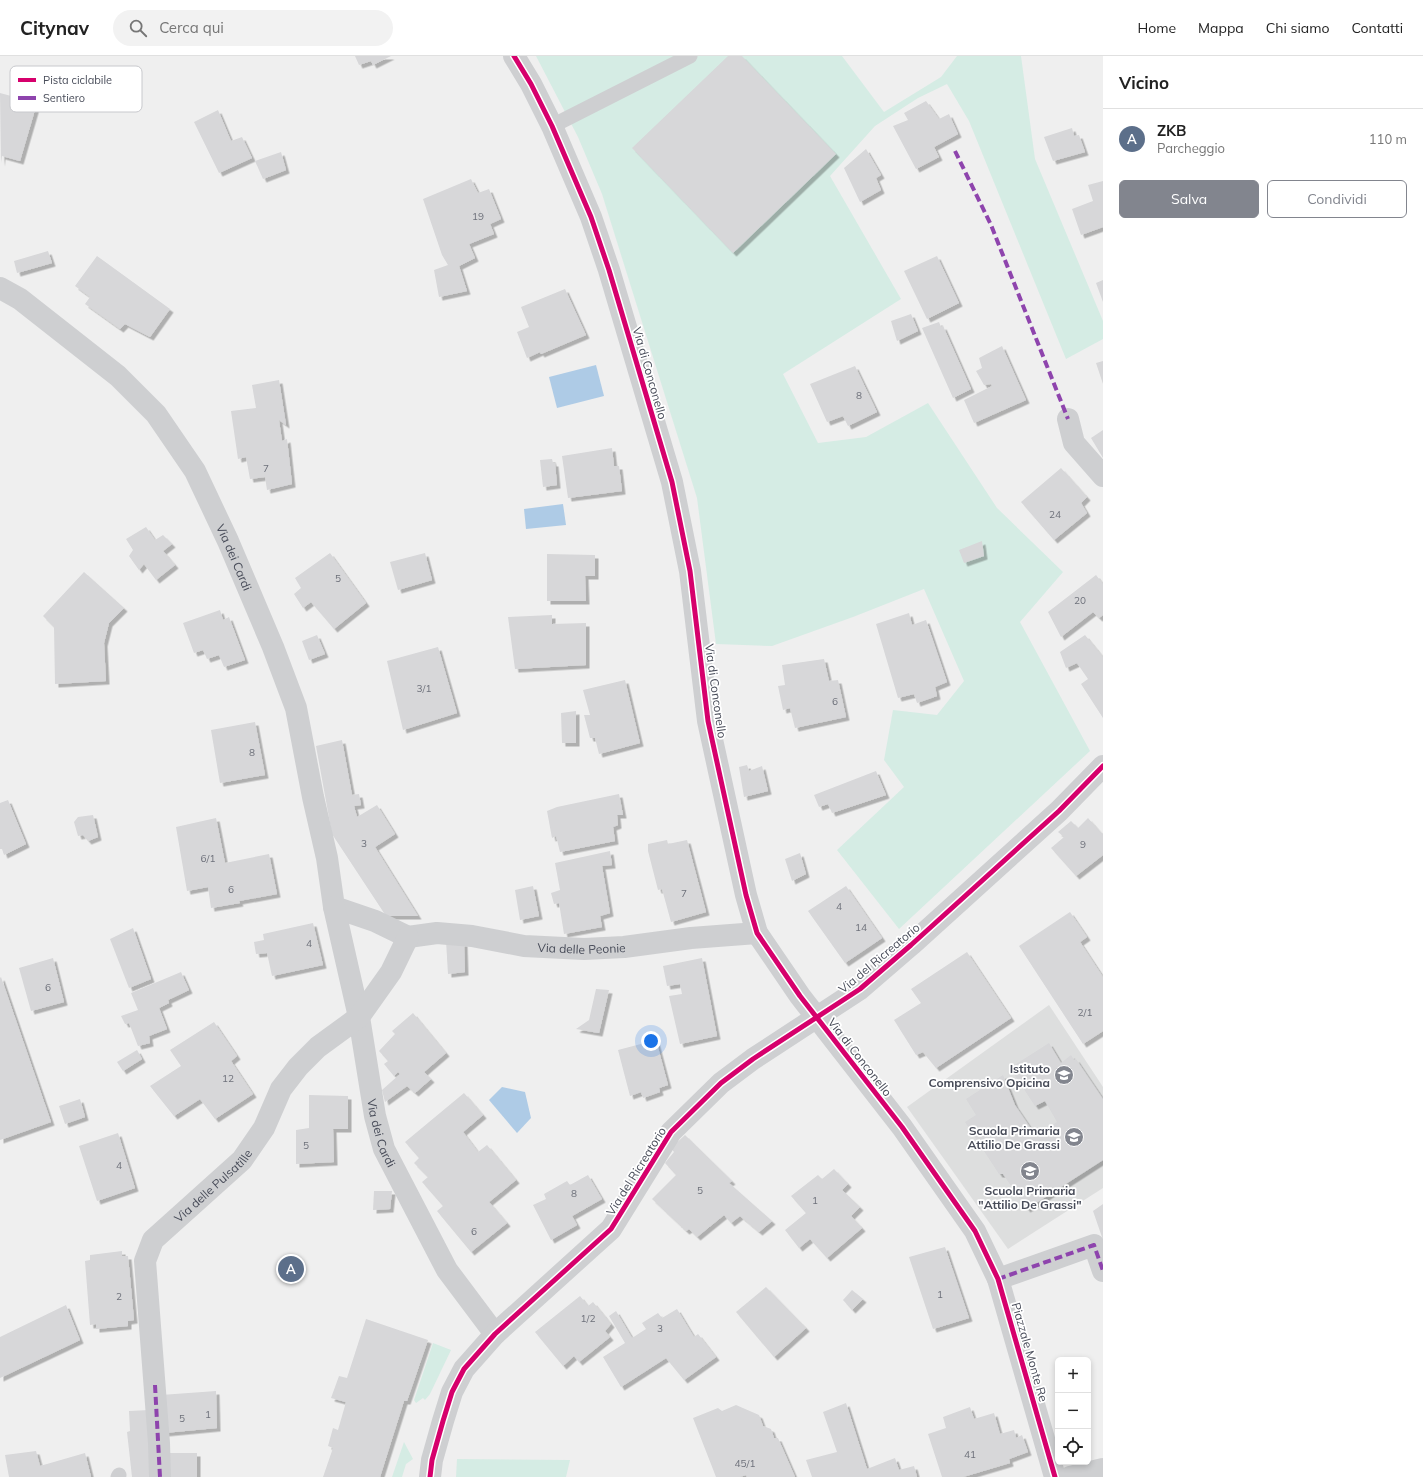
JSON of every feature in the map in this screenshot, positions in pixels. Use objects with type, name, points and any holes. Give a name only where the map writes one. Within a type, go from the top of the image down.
[{"type":"street","name":"Via di Conconello","points":[[514,56],[531,84],[552,126],[591,217],[609,270],[672,482],[690,571],[708,721],[746,895],[757,933],[817,1018],[902,1127],[975,1231],[998,1279]]},
{"type":"street","name":"Via dei Cardi","points":[[0,288],[20,299],[118,376],[156,414],[195,472],[228,541],[273,647],[296,708],[313,797],[327,858],[334,906],[359,1017],[375,1116],[384,1149],[447,1270],[495,1334]]},
{"type":"street","points":[[1068,419],[1074,443],[1103,476]]},
{"type":"street","name":"Via del Ricreatorio","points":[[430,1477],[432,1460],[452,1392],[464,1369],[495,1334],[611,1229],[671,1132],[721,1083],[753,1059],[860,989],[912,945],[1059,811],[1103,766]]},
{"type":"street","points":[[334,906],[374,921],[408,937]]},
{"type":"street","name":"Via delle Peonie","points":[[408,937],[437,933],[472,936],[524,946],[584,949],[624,947],[692,938],[757,933]]},
{"type":"street","name":"Via delle Pulsatille","points":[[160,1477],[155,1385],[145,1262],[153,1240],[242,1160],[264,1128],[281,1089],[298,1067],[318,1047],[359,1017],[391,972],[408,937]]},
{"type":"street","points":[[998,1279],[1094,1245],[1103,1272]]},
{"type":"street","name":"Piazzale Monte Re","points":[[998,1279],[1055,1477]]},
{"type":"street","points":[[1070,1477],[1103,1469]]},
{"type":"lane","points":[[552,126],[690,56]]},
{"type":"shaded area","points":[[1049,1005],[1103,1087],[1103,1188],[1008,1249],[907,1107]]},
{"type":"green space","points":[[536,56],[842,56],[884,112],[941,77],[957,56],[1021,56],[1035,159],[1103,321],[1103,339],[1066,359],[969,121],[947,84],[918,98],[875,126],[830,176],[901,299],[783,374],[818,443],[866,437],[928,403],[997,508],[1063,572],[1020,622],[1090,751],[899,929],[837,850],[904,787],[884,760],[893,710],[937,715],[964,681],[924,589],[853,617],[772,646],[716,644],[697,498],[602,194],[578,137]]},
{"type":"green space","points":[[433,1343],[451,1350],[430,1394],[425,1400],[423,1398],[416,1403],[414,1400]]},
{"type":"green space","points":[[404,1442],[413,1459],[406,1464],[402,1477],[392,1477]]},
{"type":"green space","points":[[457,1459],[570,1460],[566,1477],[456,1477]]},
{"type":"water","points":[[596,365],[604,396],[557,408],[549,377]]},
{"type":"water","points":[[563,504],[566,525],[526,529],[524,509]]},
{"type":"water","points":[[502,1087],[525,1092],[531,1118],[517,1133],[489,1100]]},
{"type":"building","points":[[355,56],[391,56],[373,65],[371,61],[359,65]]},
{"type":"building","points":[[728,56],[742,56],[836,154],[733,253],[632,148]]},
{"type":"building","points":[[0,93],[10,96],[10,112],[34,112],[20,161],[2,156],[1,163]]},
{"type":"building","points":[[926,101],[939,119],[949,114],[958,134],[934,147],[939,157],[916,169],[893,126],[908,120],[904,113]]},
{"type":"building","points":[[218,110],[231,141],[242,137],[252,158],[219,173],[194,122]]},
{"type":"building","points":[[1072,128],[1074,136],[1079,135],[1085,152],[1053,161],[1044,137]]},
{"type":"building","points":[[866,149],[881,175],[876,178],[881,190],[860,202],[844,168]]},
{"type":"building","points":[[281,152],[286,170],[263,179],[255,161]]},
{"type":"building","points":[[471,179],[478,193],[489,189],[501,219],[490,224],[494,234],[469,244],[475,258],[459,266],[467,291],[439,297],[434,270],[448,265],[442,255],[423,199]]},
{"type":"building","points":[[1103,181],[1103,227],[1081,235],[1072,209],[1093,201],[1088,185]]},
{"type":"building","points":[[48,251],[52,263],[17,273],[14,261]]},
{"type":"building","points":[[97,256],[170,309],[150,337],[125,324],[120,329],[85,304],[90,297],[75,286]]},
{"type":"building","points":[[937,256],[959,303],[927,319],[904,271]]},
{"type":"building","points":[[1103,280],[1103,302],[1096,283]]},
{"type":"building","points":[[565,289],[586,335],[541,354],[540,352],[527,358],[517,332],[529,327],[521,307]]},
{"type":"building","points":[[911,314],[918,331],[897,341],[891,321]]},
{"type":"building","points":[[939,322],[941,327],[943,326],[971,389],[953,398],[922,328]]},
{"type":"building","points":[[1002,346],[1026,400],[974,423],[964,400],[992,386],[991,384],[984,385],[976,371],[982,368],[979,358]]},
{"type":"building","points":[[1103,361],[1103,384],[1096,363]]},
{"type":"building","points":[[855,366],[877,412],[848,426],[843,416],[827,422],[810,384]]},
{"type":"building","points":[[279,380],[286,425],[279,420],[282,441],[287,439],[292,484],[267,490],[265,477],[250,479],[246,457],[238,459],[231,411],[256,408],[252,385]]},
{"type":"building","points":[[1103,430],[1103,458],[1091,438]]},
{"type":"building","points":[[612,448],[614,466],[619,466],[622,491],[568,498],[562,456]]},
{"type":"building","points":[[552,459],[553,463],[555,463],[557,485],[543,487],[540,460]]},
{"type":"building","points":[[1061,468],[1087,497],[1081,503],[1087,513],[1054,540],[1021,502]]},
{"type":"building","points":[[146,527],[155,540],[163,535],[172,544],[163,551],[175,565],[156,580],[144,564],[139,570],[129,556],[133,550],[126,539]]},
{"type":"building","points":[[982,541],[984,556],[964,563],[959,550]]},
{"type":"building","points":[[330,553],[366,603],[334,629],[311,602],[303,608],[294,594],[301,588],[295,578]]},
{"type":"building","points":[[425,553],[432,580],[398,590],[390,562]]},
{"type":"building","points":[[547,554],[595,555],[595,576],[585,576],[586,601],[547,601]]},
{"type":"building","points":[[84,572],[124,608],[109,623],[104,643],[106,681],[55,684],[54,627],[43,616]]},
{"type":"building","points":[[1096,575],[1103,584],[1103,615],[1099,618],[1093,612],[1061,637],[1048,612]]},
{"type":"building","points":[[220,610],[223,620],[229,617],[245,660],[224,667],[219,655],[207,659],[203,650],[194,653],[183,623]]},
{"type":"building","points":[[909,613],[912,625],[926,620],[947,682],[935,687],[937,696],[917,703],[914,694],[898,698],[876,624]]},
{"type":"building","points":[[552,615],[552,624],[586,623],[586,665],[515,669],[508,617]]},
{"type":"building","points":[[317,635],[325,654],[309,660],[302,641]]},
{"type":"building","points":[[1085,635],[1103,657],[1103,718],[1081,684],[1088,679],[1077,663],[1066,668],[1060,652]]},
{"type":"building","points":[[438,647],[457,713],[403,730],[387,661]]},
{"type":"building","points":[[824,659],[829,681],[838,680],[846,717],[795,728],[790,708],[783,710],[778,686],[785,685],[782,665]]},
{"type":"building","points":[[625,680],[640,743],[599,754],[595,738],[590,738],[584,715],[590,715],[583,690]]},
{"type":"building","points":[[576,711],[576,743],[562,743],[561,713]]},
{"type":"building","points":[[255,722],[265,775],[220,783],[211,730]]},
{"type":"building","points":[[342,740],[352,795],[359,794],[361,805],[354,806],[357,817],[377,805],[395,834],[375,847],[418,916],[386,916],[332,834],[316,746]]},
{"type":"building","points":[[747,765],[749,771],[762,766],[768,791],[744,797],[739,767]]},
{"type":"building","points":[[876,771],[886,795],[832,813],[828,804],[819,807],[814,795]]},
{"type":"building","points":[[619,794],[623,815],[617,815],[618,825],[613,827],[615,841],[560,852],[556,836],[552,838],[547,811],[557,807]]},
{"type":"building","points":[[8,800],[26,844],[4,855],[2,849],[0,849],[0,803]]},
{"type":"building","points":[[93,815],[98,837],[88,841],[83,835],[78,836],[74,822],[78,817]]},
{"type":"building","points":[[216,818],[225,863],[269,854],[277,894],[211,908],[208,887],[187,891],[176,827]]},
{"type":"building","points":[[1088,818],[1103,835],[1103,855],[1076,876],[1051,848],[1064,837],[1058,832],[1071,821],[1078,828]]},
{"type":"building","points":[[667,840],[668,844],[687,840],[706,912],[671,922],[662,889],[658,890],[648,851],[648,844]]},
{"type":"building","points":[[610,851],[612,865],[602,866],[610,913],[600,916],[602,927],[564,934],[559,903],[554,904],[551,893],[560,890],[555,863]]},
{"type":"building","points":[[800,853],[806,874],[792,881],[785,859]]},
{"type":"building","points":[[533,886],[539,916],[520,920],[515,890]]},
{"type":"building","points":[[846,886],[882,938],[845,963],[808,911]]},
{"type":"building","points":[[1070,912],[1087,937],[1080,942],[1103,977],[1103,1031],[1083,1044],[1019,946]]},
{"type":"building","points":[[313,923],[323,965],[272,976],[267,953],[256,954],[254,942],[264,940],[263,934]]},
{"type":"building","points":[[133,928],[151,979],[129,988],[110,939]]},
{"type":"building","points":[[446,941],[464,943],[465,972],[448,974]]},
{"type":"building","points":[[967,952],[1011,1018],[936,1068],[923,1052],[916,1055],[894,1020],[921,1003],[911,989]]},
{"type":"building","points":[[53,958],[64,1002],[31,1011],[19,968]]},
{"type":"building","points":[[702,958],[717,1036],[680,1044],[669,996],[682,994],[680,984],[667,986],[663,966]]},
{"type":"building","points":[[181,972],[189,990],[168,1000],[169,1003],[159,1008],[167,1029],[149,1036],[150,1043],[138,1046],[129,1023],[125,1024],[121,1016],[138,1010],[131,993]]},
{"type":"building","points":[[1,977],[51,1122],[0,1140],[0,978]]},
{"type":"building","points":[[596,989],[609,990],[599,1033],[576,1029],[589,1020]]},
{"type":"building","points":[[413,1013],[446,1053],[424,1072],[431,1079],[415,1093],[407,1086],[385,1102],[382,1090],[400,1074],[398,1072],[394,1076],[384,1064],[388,1061],[379,1051],[395,1034],[392,1031]]},
{"type":"building","points":[[214,1022],[237,1056],[231,1061],[253,1094],[215,1119],[200,1099],[174,1116],[150,1086],[181,1066],[170,1050]]},
{"type":"building","points":[[656,1040],[668,1085],[659,1088],[660,1092],[643,1098],[641,1092],[630,1096],[618,1050]]},
{"type":"building","points":[[1049,1043],[1061,1063],[1071,1055],[1074,1060],[1076,1059],[1103,1099],[1103,1160],[1027,1209],[1003,1174],[999,1174],[965,1122],[976,1115],[966,1099],[1003,1075],[1015,1105],[1036,1136],[1057,1122],[1045,1101],[1035,1106],[1010,1068]]},
{"type":"building","points":[[137,1050],[142,1059],[123,1071],[117,1062]]},
{"type":"building","points":[[464,1093],[483,1115],[463,1132],[478,1152],[487,1145],[516,1180],[489,1202],[507,1223],[471,1252],[437,1211],[443,1206],[422,1182],[428,1177],[414,1163],[419,1158],[405,1142]]},
{"type":"building","points":[[309,1095],[348,1096],[348,1129],[333,1129],[334,1162],[296,1164],[296,1130],[309,1128]]},
{"type":"building","points":[[80,1099],[85,1117],[65,1124],[59,1106]]},
{"type":"building","points":[[118,1133],[135,1188],[97,1201],[79,1146]]},
{"type":"building","points":[[685,1135],[732,1181],[729,1183],[772,1221],[759,1232],[740,1216],[731,1223],[724,1215],[697,1237],[689,1229],[686,1231],[652,1199],[676,1175],[665,1163],[674,1152],[671,1148]]},
{"type":"building","points":[[834,1169],[848,1184],[842,1190],[860,1207],[851,1216],[862,1228],[827,1258],[810,1239],[799,1248],[785,1230],[806,1213],[791,1196],[818,1175],[822,1179]]},
{"type":"building","points":[[588,1175],[602,1199],[572,1216],[577,1225],[551,1240],[533,1205],[546,1199],[544,1194],[567,1181],[570,1185]]},
{"type":"building","points":[[374,1191],[392,1191],[390,1209],[373,1210]]},
{"type":"building","points":[[1103,1204],[1103,1240],[1093,1211]]},
{"type":"building","points":[[945,1247],[969,1318],[933,1329],[909,1257]]},
{"type":"building","points":[[122,1251],[122,1256],[128,1256],[134,1320],[128,1321],[128,1326],[96,1329],[96,1324],[90,1325],[85,1261],[90,1260],[90,1255]]},
{"type":"building","points":[[766,1287],[806,1328],[774,1357],[736,1312]]},
{"type":"building","points":[[852,1290],[863,1299],[852,1310],[843,1300]]},
{"type":"building","points":[[580,1296],[588,1306],[593,1302],[611,1324],[605,1331],[610,1337],[579,1362],[574,1356],[563,1366],[535,1332]]},
{"type":"building","points":[[66,1305],[80,1340],[0,1378],[0,1337]]},
{"type":"building","points":[[677,1309],[694,1337],[698,1334],[716,1357],[684,1380],[666,1358],[621,1387],[603,1357],[625,1343],[609,1316],[616,1311],[632,1338],[646,1329],[642,1323],[658,1313],[662,1318]]},
{"type":"building","points":[[366,1319],[428,1340],[407,1401],[404,1401],[380,1477],[323,1477],[333,1448],[328,1446],[333,1428],[338,1430],[346,1402],[331,1398],[339,1376],[347,1378]]},
{"type":"building","points":[[216,1391],[217,1428],[164,1433],[161,1395]]},
{"type":"building","points":[[846,1403],[867,1469],[895,1458],[899,1470],[914,1466],[917,1477],[812,1477],[806,1460],[837,1452],[823,1412]]},
{"type":"building","points":[[736,1405],[759,1415],[763,1426],[771,1429],[774,1438],[778,1438],[795,1477],[747,1477],[746,1475],[740,1477],[716,1477],[693,1418],[718,1408],[722,1411]]},
{"type":"building","points":[[970,1407],[974,1419],[994,1413],[1000,1434],[1014,1430],[1016,1438],[1022,1435],[1028,1452],[1009,1459],[1010,1463],[963,1477],[942,1477],[928,1434],[946,1428],[943,1417]]},
{"type":"building","points":[[150,1410],[154,1477],[132,1477],[127,1432],[130,1431],[129,1411]]},
{"type":"building","points":[[36,1451],[40,1466],[85,1453],[91,1477],[9,1477],[5,1455]]},
{"type":"building","points":[[167,1453],[197,1453],[197,1477],[167,1477]]},
{"type":"marked path","points":[[955,151],[991,225],[1068,419]]},
{"type":"marked path","points":[[998,1279],[1094,1245],[1103,1271]]},
{"type":"marked path","points":[[155,1385],[160,1477]]},
{"type":"cycle path","points":[[514,56],[531,84],[552,126],[591,217],[609,270],[672,482],[690,571],[708,721],[746,895],[757,933],[800,996],[902,1127],[975,1231],[998,1279],[1055,1477]]},
{"type":"cycle path","points":[[430,1477],[432,1460],[452,1392],[464,1369],[495,1334],[611,1229],[671,1132],[721,1083],[753,1059],[860,989],[911,945],[1059,811],[1103,766]]},
{"type":"place","name":"Istituto Comprensivo Opicina","points":[[1064,1075]]},
{"type":"place","name":"Scuola Primaria Attilio De Grassi","points":[[1074,1137]]},
{"type":"place","name":"Scuola Primaria \"Attilio De Grassi\"","points":[[1030,1171]]},
{"type":"place","name":"ZKB","points":[[291,1269]]}]
